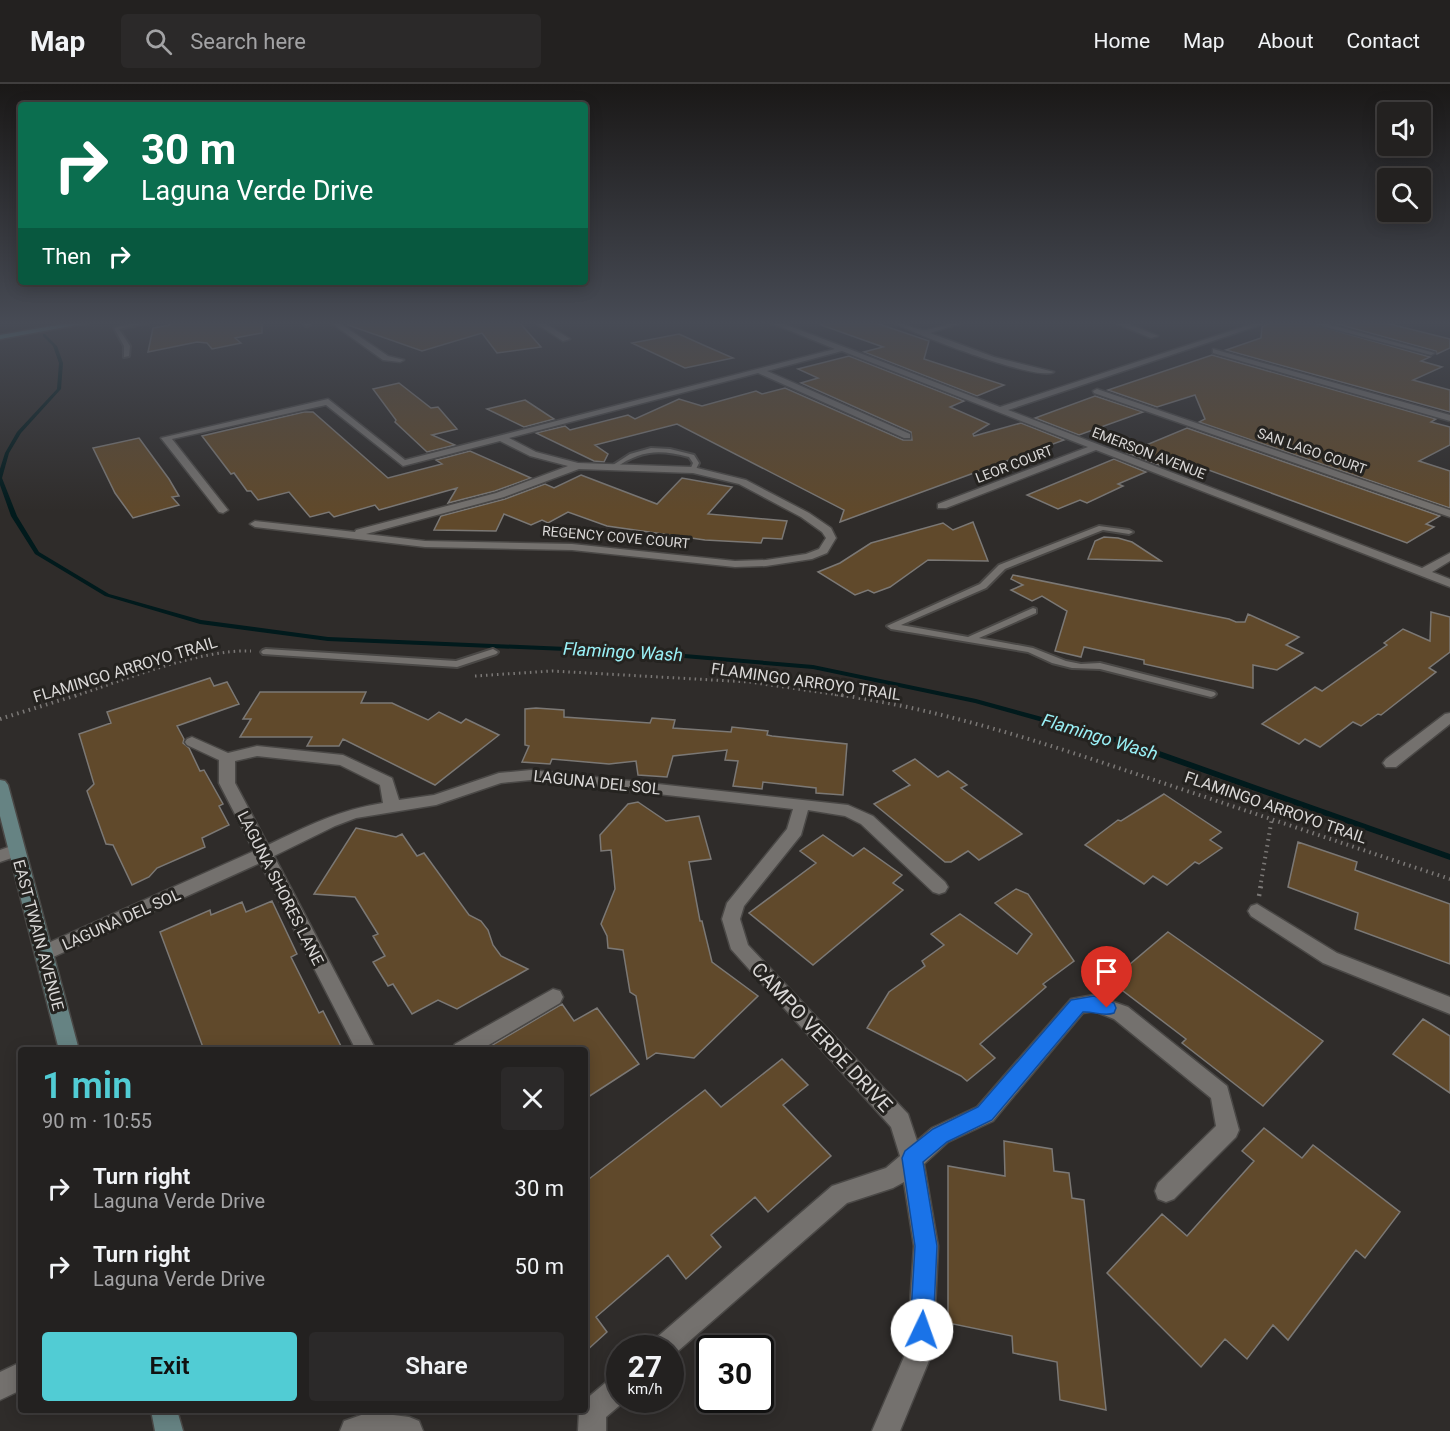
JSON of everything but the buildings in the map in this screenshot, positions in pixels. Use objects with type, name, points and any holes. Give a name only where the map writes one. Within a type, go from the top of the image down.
[{"type":"street","points":[[223,510],[166,438],[328,402],[403,464],[706,385]]},
{"type":"street","points":[[792,385],[908,436]]},
{"type":"street","name":"EMERSON AVENUE","points":[[934,385],[1423,573],[1448,580]]},
{"type":"street","points":[[999,410],[1075,385]]},
{"type":"street","points":[[1334,385],[1450,418]]},
{"type":"street","name":"SAN LAGO COURT","points":[[1097,391],[1450,514]]},
{"type":"street","name":"REGENCY COVE COURT","points":[[353,534],[425,544],[572,547],[735,564],[765,563],[808,557],[823,551],[831,538],[827,530],[806,515],[742,482],[693,470],[578,466],[533,454],[502,438]]},
{"type":"street","name":"LEOR COURT","points":[[942,506],[1096,447]]},
{"type":"street","name":"REGENCY COVE COURT","points":[[353,534],[500,495],[578,466]]},
{"type":"street","points":[[255,524],[353,534]]},
{"type":"street","points":[[1423,573],[1450,556]]},
{"type":"street","points":[[1391,763],[1450,717]]},
{"type":"street","points":[[192,742],[227,758],[257,751],[343,760],[387,782],[392,806]]},
{"type":"street","name":"LAGUNA SHORES LANE","points":[[227,758],[227,783],[364,1047]]},
{"type":"street","name":"LAGUNA DEL SOL","points":[[44,952],[329,822],[354,813],[436,800],[499,778],[531,775],[848,811],[867,820],[939,887]]},
{"type":"street","name":"EAST TWAIN AVENUE","points":[[0,785],[8,853],[44,952],[68,1047]]},
{"type":"street","name":"CAMPO VERDE DRIVE","points":[[802,804],[795,831],[736,903],[731,920],[740,949],[900,1121],[912,1158],[926,1246],[920,1352],[886,1431]]},
{"type":"street","points":[[1257,911],[1330,958],[1450,1006]]},
{"type":"street","points":[[467,1047],[553,997]]},
{"type":"street","points":[[679,1335],[840,1194],[893,1177],[912,1158],[940,1136],[985,1114],[1078,1005],[1094,1003],[1120,1013],[1220,1093],[1228,1130],[1167,1191]]},
{"type":"street","points":[[0,1387],[18,1377]]},
{"type":"street","points":[[592,1431],[593,1411],[606,1400]]},
{"type":"street","points":[[165,1413],[169,1431]]},
{"type":"street","points":[[354,1431],[370,1426],[409,1431]]},
{"type":"lane","points":[[613,467],[629,454],[642,450],[663,449],[692,456],[696,463],[693,470]]},
{"type":"lane","points":[[1129,532],[1102,528],[1002,567],[983,586],[891,626],[1030,650],[1051,661],[1082,668],[1100,666],[1211,694]]},
{"type":"lane","points":[[970,639],[1033,611]]},
{"type":"lane","points":[[266,652],[458,664],[493,652]]},
{"type":"path","name":"FLAMINGO ARROYO TRAIL","points":[[0,719],[193,659],[230,651],[266,652]]},
{"type":"path","name":"FLAMINGO ARROYO TRAIL","points":[[470,676],[552,671],[749,682],[870,699],[960,719],[1045,743],[1450,879]]},
{"type":"path","points":[[1257,911],[1272,818]]},
{"type":"waterway","name":"Flamingo Wash","points":[[59,385],[59,389],[19,432],[7,453],[0,478],[14,516],[37,553],[107,595],[200,622],[328,639],[637,652],[813,667],[976,701],[1131,744],[1450,857]]},
{"type":"route","points":[[922,1330],[926,1246],[912,1158],[940,1136],[985,1114],[1078,1005],[1094,1003],[1107,1008]]}]
